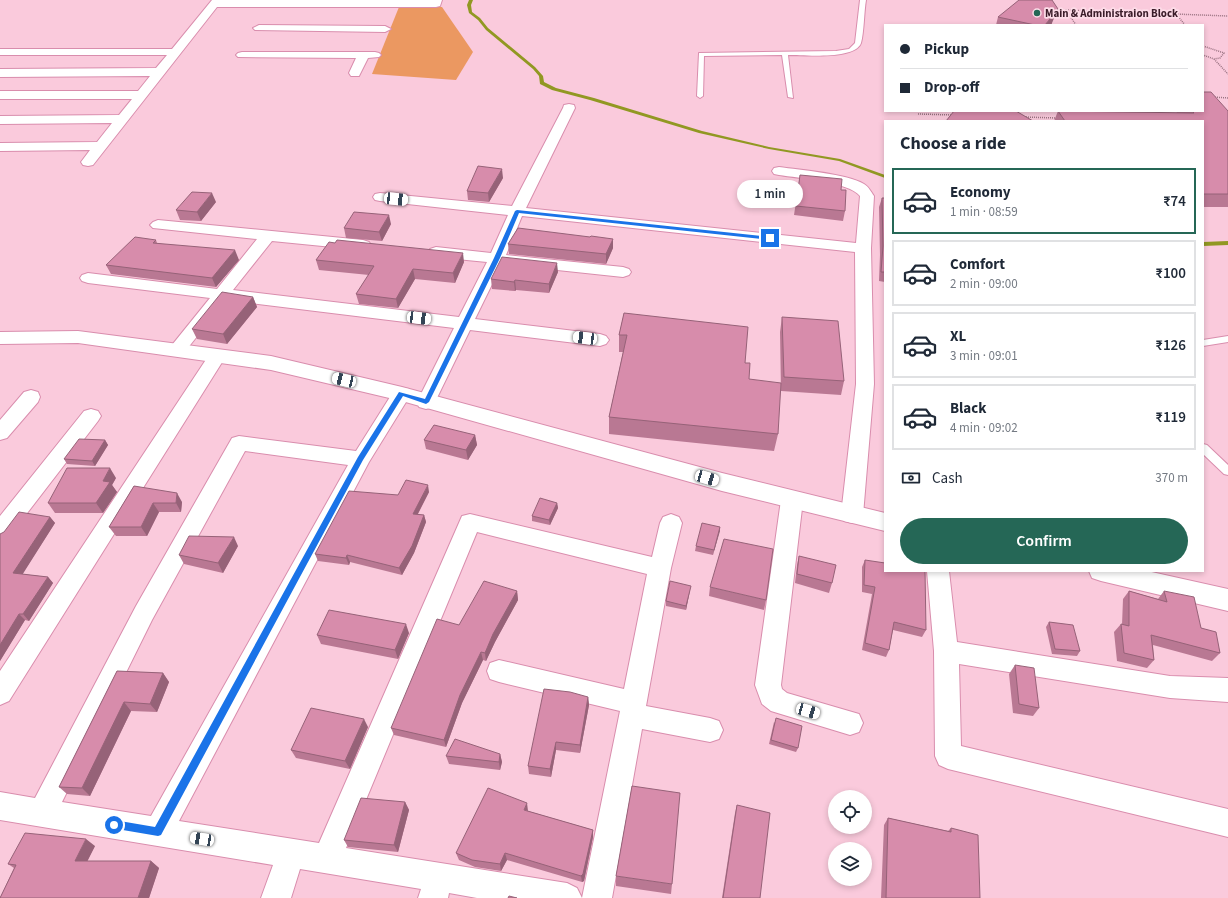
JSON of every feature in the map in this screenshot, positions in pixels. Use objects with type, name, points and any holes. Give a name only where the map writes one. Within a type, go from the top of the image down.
[{"type":"street","points":[[88,162],[215,2],[383,2],[436,4],[437,0]]},
{"type":"street","points":[[276,2],[239,59],[369,55],[356,73]]},
{"type":"street","points":[[254,35],[385,29]]},
{"type":"street","points":[[0,52],[176,52]]},
{"type":"street","points":[[0,73],[159,72]]},
{"type":"street","points":[[0,95],[141,95]]},
{"type":"street","points":[[426,402],[497,258],[517,211],[569,108]]},
{"type":"street","points":[[0,120],[122,119]]},
{"type":"street","points":[[0,146],[101,146]]},
{"type":"street","points":[[779,171],[846,182],[864,190],[866,196],[863,248],[866,384],[852,515]]},
{"type":"street","points":[[380,197],[863,248]]},
{"type":"street","points":[[158,225],[379,246]]},
{"type":"street","points":[[177,350],[268,236]]},
{"type":"street","points":[[418,250],[623,272]]},
{"type":"street","points":[[88,278],[600,340]]},
{"type":"street","points":[[0,338],[78,337],[271,363],[402,394],[426,402],[792,500],[884,522]]},
{"type":"street","points":[[0,693],[217,356]]},
{"type":"street","points":[[158,832],[361,459],[402,394]]},
{"type":"street","points":[[0,433],[31,398]]},
{"type":"street","points":[[0,532],[90,416]]},
{"type":"street","points":[[42,813],[144,613],[239,443],[361,459]]},
{"type":"street","points":[[792,500],[768,685],[771,696],[780,703],[850,723]]},
{"type":"street","points":[[327,859],[470,522],[660,568]]},
{"type":"street","points":[[597,898],[660,568],[671,523]]},
{"type":"street","points":[[938,572],[946,651],[948,756],[1228,823]]},
{"type":"street","points":[[1105,572],[1228,600]]},
{"type":"street","points":[[946,651],[1170,687],[1228,690]]},
{"type":"street","points":[[499,671],[710,730]]},
{"type":"street","points":[[0,806],[327,859],[436,888],[567,898]]},
{"type":"street","points":[[276,898],[291,854]]},
{"type":"lane","points":[[700,96],[701,54],[836,53],[848,52],[855,48],[858,43],[862,0]]},
{"type":"lane","points":[[785,54],[791,97]]},
{"type":"lane","points":[[1204,343],[1228,339]]},
{"type":"lane","points":[[1204,449],[1228,471]]},
{"type":"path","points":[[1075,24],[1066,10],[1228,16]]},
{"type":"path","points":[[1176,14],[1184,24]]},
{"type":"path","points":[[1204,46],[1228,53]]},
{"type":"path","points":[[1214,59],[1220,58],[1224,53]]},
{"type":"path","points":[[1204,55],[1214,59],[1228,74]]},
{"type":"path","points":[[1209,97],[1228,98]]},
{"type":"path","points":[[918,114],[955,115]]},
{"type":"path","points":[[1025,120],[1022,117],[1061,118]]},
{"type":"shaded area","points":[[399,7],[442,7],[473,52],[456,80],[372,74]]},
{"type":"building","points":[[1019,0],[1052,0],[1058,9],[1046,24],[1030,24],[998,17]]},
{"type":"building","points":[[1204,92],[1211,92],[1228,111],[1228,194],[1204,194],[1204,120],[1064,120],[1059,112],[1126,112],[1194,113],[1193,112],[1204,112]]},
{"type":"building","points":[[953,112],[1018,112],[1031,120],[947,120]]},
{"type":"building","points":[[478,166],[502,169],[488,193],[467,191]]},
{"type":"building","points":[[800,175],[842,179],[841,190],[846,190],[845,211],[796,206]]},
{"type":"building","points":[[192,192],[212,193],[197,212],[176,210]]},
{"type":"building","points":[[882,198],[884,198],[884,272],[881,272],[883,246]]},
{"type":"building","points":[[354,212],[389,215],[379,232],[344,228]]},
{"type":"building","points":[[518,228],[613,239],[606,254],[508,244]]},
{"type":"building","points":[[135,237],[156,240],[153,243],[235,250],[212,278],[106,265]]},
{"type":"building","points":[[337,240],[463,253],[453,273],[413,269],[396,299],[356,294],[374,266],[316,260],[329,242],[335,243]]},
{"type":"building","points":[[502,257],[557,263],[549,284],[491,279]]},
{"type":"building","points":[[222,292],[253,297],[223,334],[192,329]]},
{"type":"building","points":[[624,313],[748,327],[745,363],[750,363],[749,379],[781,383],[778,434],[609,417],[627,335],[619,335]]},
{"type":"building","points":[[782,317],[838,321],[844,381],[784,377]]},
{"type":"building","points":[[434,425],[475,435],[466,450],[424,440]]},
{"type":"building","points":[[79,439],[105,440],[92,461],[64,459]]},
{"type":"building","points":[[67,468],[110,468],[103,481],[110,482],[96,503],[48,503]]},
{"type":"building","points":[[406,480],[428,485],[413,514],[424,515],[412,546],[399,568],[347,555],[346,558],[315,554],[349,491],[398,495]]},
{"type":"building","points":[[134,486],[177,493],[176,503],[153,503],[141,527],[109,527]]},
{"type":"building","points":[[540,498],[557,503],[549,520],[532,516]]},
{"type":"building","points":[[19,512],[50,517],[13,573],[48,577],[23,614],[19,614],[0,645],[0,534],[4,532]]},
{"type":"building","points":[[702,523],[720,527],[714,550],[696,546]]},
{"type":"building","points":[[189,536],[234,537],[218,563],[179,555]]},
{"type":"building","points":[[724,539],[773,549],[766,600],[710,587]]},
{"type":"building","points":[[799,556],[836,565],[832,583],[797,574]]},
{"type":"building","points":[[865,560],[884,563],[884,572],[925,572],[926,630],[894,622],[889,650],[865,643],[875,587],[864,585]]},
{"type":"building","points":[[484,581],[517,591],[493,634],[485,653],[481,652],[460,695],[444,740],[391,728],[437,619],[459,625]]},
{"type":"building","points":[[670,581],[691,586],[686,606],[666,601]]},
{"type":"building","points":[[1129,591],[1167,602],[1164,591],[1194,597],[1201,628],[1216,632],[1220,653],[1151,635],[1154,660],[1124,653],[1121,624],[1129,626]]},
{"type":"building","points":[[329,610],[406,624],[395,650],[317,635]]},
{"type":"building","points":[[1049,622],[1073,625],[1080,651],[1055,649]]},
{"type":"building","points":[[1015,665],[1034,668],[1039,708],[1019,704]]},
{"type":"building","points":[[117,671],[163,673],[150,704],[124,702],[82,788],[59,787]]},
{"type":"building","points":[[544,689],[570,692],[588,697],[580,745],[556,742],[550,769],[528,766]]},
{"type":"building","points":[[311,708],[364,719],[345,761],[291,750]]},
{"type":"building","points":[[776,718],[802,726],[798,748],[771,740]]},
{"type":"building","points":[[455,739],[500,754],[499,762],[446,756]]},
{"type":"building","points":[[632,786],[680,793],[672,884],[616,876]]},
{"type":"building","points":[[488,788],[527,803],[524,810],[593,830],[583,874],[581,876],[505,853],[500,864],[472,860],[456,853]]},
{"type":"building","points":[[361,798],[405,802],[394,845],[344,840]]},
{"type":"building","points":[[737,805],[770,813],[760,898],[723,898]]},
{"type":"building","points":[[888,818],[951,832],[951,828],[978,835],[980,898],[886,898]]},
{"type":"building","points":[[25,833],[86,839],[75,861],[151,861],[138,898],[0,898],[16,865],[8,864]]},
{"type":"waterway","points":[[471,0],[469,5],[470,12],[479,19],[487,29],[534,68],[541,76],[542,83],[554,89],[701,132],[769,148],[840,160],[884,177]]},
{"type":"waterway","points":[[1204,244],[1228,243]]},
{"type":"place","name":"Main & Administraion Block","points":[[1037,13]]},
{"type":"route","points":[[114,825],[158,832],[361,459],[402,394],[426,402],[497,258],[517,211],[617,223],[770,238]]}]
